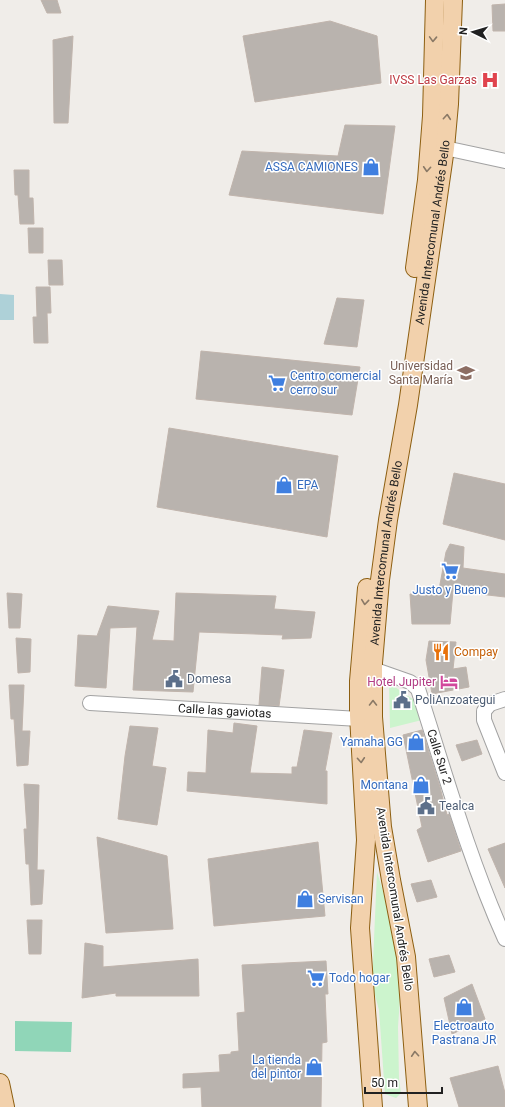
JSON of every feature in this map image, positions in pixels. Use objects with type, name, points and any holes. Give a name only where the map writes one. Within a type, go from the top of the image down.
[{"type":"main road","name":"Avenida Intercomunal Andrés Bello","points":[[373,1107],[360,928],[366,840],[359,719],[361,652],[366,592],[400,383],[426,180],[432,116],[435,0]]},
{"type":"main road","name":"Avenida Intercomunal Andrés Bello","points":[[418,1107],[406,957],[389,874],[382,827],[373,716],[373,669],[382,564],[408,405],[444,148],[448,104],[453,0]]},
{"type":"main road","points":[[0,1083],[5,1107]]},
{"type":"street","points":[[444,148],[505,161]]},
{"type":"street","name":"Calle Sur 2","points":[[373,669],[410,682],[418,690],[452,798],[495,917],[505,939]]},
{"type":"street","points":[[505,699],[490,704],[484,711],[484,720],[505,773]]},
{"type":"street","name":"Calle las gaviotas","points":[[90,703],[359,719]]},
{"type":"green space","points":[[389,683],[414,700],[422,720],[390,728]]},
{"type":"green space","points":[[377,872],[392,920],[402,970],[398,1027],[399,1079],[401,1093],[396,1098],[385,1094],[379,1010],[372,984]]},
{"type":"green space","points":[[15,1021],[72,1022],[71,1052],[15,1051]]},
{"type":"water","points":[[0,294],[14,295],[14,320],[0,320]]},
{"type":"building","points":[[41,0],[57,0],[61,13],[47,13]]},
{"type":"building","points":[[505,4],[505,31],[493,31],[492,5]]},
{"type":"building","points":[[330,21],[377,36],[381,83],[255,102],[243,36]]},
{"type":"building","points":[[73,36],[68,123],[54,123],[53,40]]},
{"type":"building","points":[[345,125],[395,126],[383,214],[229,195],[242,151],[338,156]]},
{"type":"building","points":[[14,170],[29,170],[29,198],[33,198],[34,224],[20,224],[18,195],[15,195]]},
{"type":"building","points":[[28,228],[43,228],[43,253],[29,253]]},
{"type":"building","points":[[48,260],[62,260],[63,285],[49,285]]},
{"type":"building","points":[[36,287],[50,287],[51,313],[47,313],[48,343],[34,343],[33,317],[37,317]]},
{"type":"building","points":[[337,298],[364,300],[357,347],[324,344]]},
{"type":"building","name":"Centro comercial cerro sur","points":[[201,351],[360,367],[352,415],[196,399]]},
{"type":"building","points":[[169,428],[338,456],[327,537],[157,507]]},
{"type":"building","points":[[454,473],[505,484],[505,540],[443,524]]},
{"type":"building","points":[[450,544],[464,547],[463,568],[505,574],[505,597],[453,591],[450,624],[412,624],[410,594],[438,595],[446,552]]},
{"type":"building","points":[[7,593],[22,594],[20,628],[9,628]]},
{"type":"building","points":[[176,593],[276,596],[274,609],[315,612],[311,638],[282,639],[283,635],[199,632],[193,692],[133,690],[137,627],[110,628],[106,688],[75,686],[78,635],[97,636],[108,606],[159,611],[152,640],[174,641]]},
{"type":"building","points":[[16,638],[31,639],[30,672],[18,673]]},
{"type":"building","points":[[429,641],[456,642],[453,669],[466,667],[469,687],[432,694],[426,660]]},
{"type":"building","points":[[262,667],[284,670],[279,706],[259,705]]},
{"type":"building","points":[[9,685],[24,685],[22,731],[30,731],[28,765],[17,766],[14,719],[11,719]]},
{"type":"building","points":[[234,723],[257,726],[250,773],[292,774],[292,767],[297,767],[304,730],[332,733],[325,771],[327,771],[327,804],[187,791],[188,772],[206,773],[208,730],[233,733]]},
{"type":"building","points":[[130,726],[158,728],[152,766],[166,768],[157,825],[118,819]]},
{"type":"building","points":[[422,730],[447,815],[449,814],[461,851],[428,862],[417,830],[422,827],[403,735]]},
{"type":"building","points":[[477,740],[482,754],[462,761],[456,745]]},
{"type":"building","points":[[24,784],[39,785],[37,870],[44,870],[42,904],[31,905],[29,864],[26,864],[24,829],[27,829]]},
{"type":"building","points":[[97,837],[167,856],[173,929],[106,933]]},
{"type":"building","points":[[318,842],[325,916],[214,926],[208,859]]},
{"type":"building","points":[[505,843],[505,888],[488,849]]},
{"type":"building","points":[[431,880],[437,897],[417,902],[411,884]]},
{"type":"building","points":[[27,920],[42,920],[41,954],[29,954]]},
{"type":"building","points":[[85,943],[103,946],[103,967],[198,959],[199,996],[116,996],[116,993],[82,998]]},
{"type":"building","points":[[449,955],[455,972],[434,977],[429,959]]},
{"type":"building","points":[[326,961],[328,994],[325,994],[327,1042],[322,1043],[321,1107],[202,1107],[201,1087],[183,1088],[183,1074],[220,1072],[219,1055],[231,1054],[231,1052],[239,1051],[237,1013],[245,1012],[242,965]]},
{"type":"building","points":[[472,984],[485,1019],[452,1034],[444,998]]},
{"type":"building","points":[[498,1066],[505,1093],[505,1107],[459,1107],[450,1078]]},
{"type":"place","name":"IVSS Las Garzas","points":[[490,80]]},
{"type":"place","name":"ASSA CAMIONES","points":[[371,167]]},
{"type":"place","name":"Universidad Santa María","points":[[466,373]]},
{"type":"place","name":"Centro comercial cerro sur","points":[[277,383]]},
{"type":"place","name":"EPA","points":[[284,485]]},
{"type":"place","name":"Justo y Bueno","points":[[450,571]]},
{"type":"place","name":"Compay","points":[[441,652]]},
{"type":"place","name":"Domesa","points":[[174,679]]},
{"type":"place","name":"Hotel Jupiter","points":[[449,682]]},
{"type":"place","name":"PoliAnzoategui","points":[[402,700]]},
{"type":"place","name":"Yamaha GG","points":[[416,742]]},
{"type":"place","name":"Montana","points":[[421,785]]},
{"type":"place","name":"Tealca","points":[[426,806]]},
{"type":"place","name":"Servisan","points":[[305,899]]},
{"type":"place","name":"Todo hogar","points":[[316,978]]},
{"type":"place","name":"Electroauto Pastrana JR","points":[[464,1007]]},
{"type":"place","name":"La tienda del pintor","points":[[314,1067]]}]
